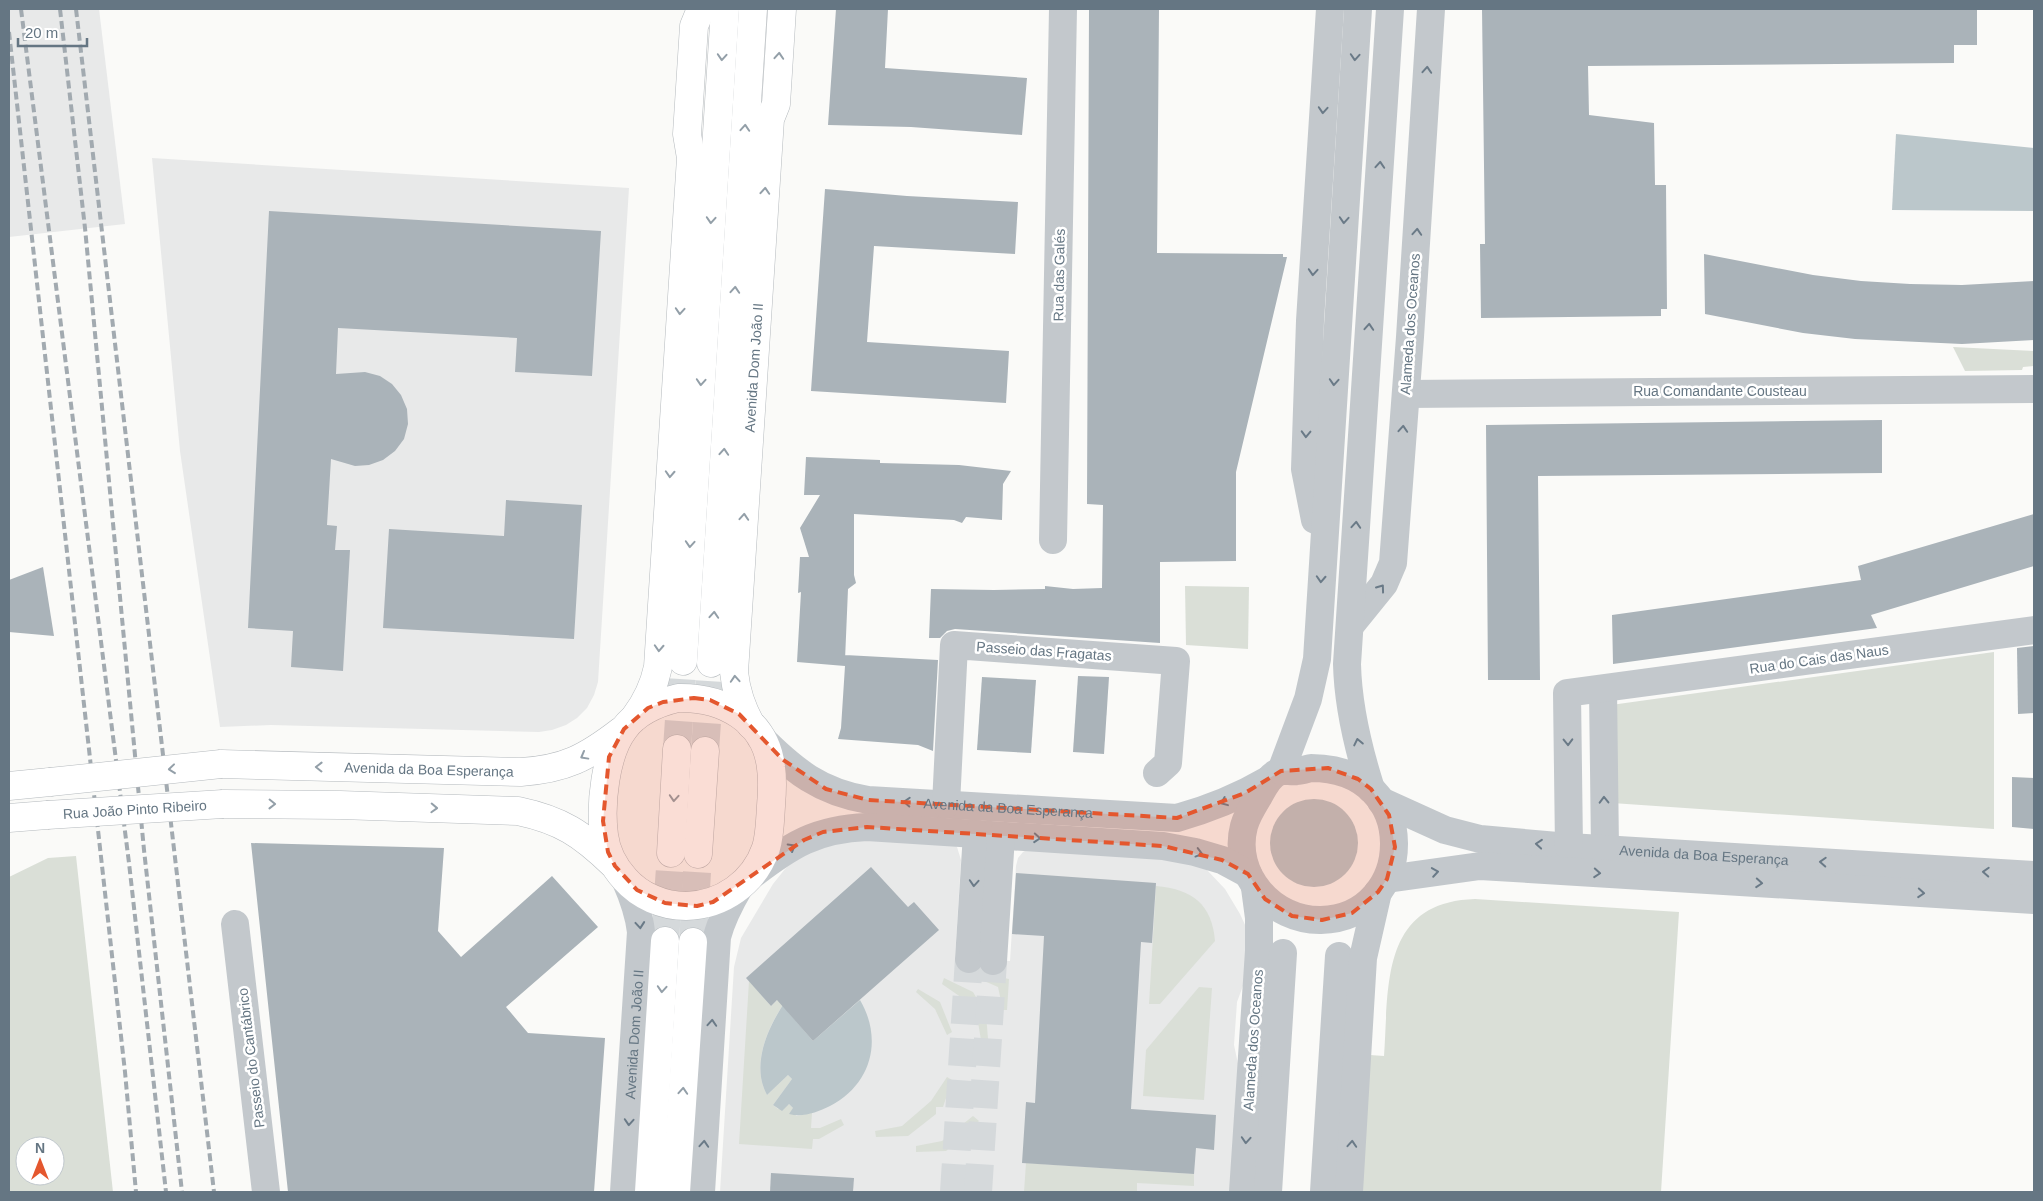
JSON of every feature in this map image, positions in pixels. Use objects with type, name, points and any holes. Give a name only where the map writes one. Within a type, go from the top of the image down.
[{"type":"main road","points":[[700,9],[694,26],[687,134],[691,158],[658,667],[655,684],[646,701],[615,742],[609,757],[605,792],[604,836],[620,873],[637,890],[650,898],[681,906],[697,906],[727,896],[746,881]]},
{"type":"main road","points":[[683,661],[725,9]]},
{"type":"main road","name":"Avenida Dom João II","points":[[711,663],[752,9]]},
{"type":"main road","name":"Avenida Dom João II","points":[[746,881],[760,862],[766,847],[770,812],[771,767],[755,731],[742,708],[736,689],[734,672],[770,119],[776,104],[782,9]]},
{"type":"main road","points":[[691,158],[717,127]]},
{"type":"main road","points":[[630,723],[648,708],[663,702],[678,698],[694,698],[710,700],[725,706],[739,714],[755,731]]},
{"type":"main road","name":"Avenida da Boa Esperança","points":[[50,782],[221,764],[501,771],[542,770],[574,762],[599,748],[630,723]]},
{"type":"main road","points":[[671,853],[677,749]]},
{"type":"main road","points":[[698,854],[705,751]]},
{"type":"main road","points":[[9,786],[50,782]]},
{"type":"main road","name":"Rua João Pinto Ribeiro","points":[[9,818],[223,804],[340,805],[518,811],[539,815],[570,829],[594,846],[620,873]]},
{"type":"main road","name":"Avenida Dom João II","points":[[649,1192],[665,941]]},
{"type":"main road","points":[[676,1192],[693,942]]},
{"type":"street","name":"Rua das Galés","points":[[1052,540],[1063,9]]},
{"type":"street","points":[[1323,546],[1313,511],[1305,469],[1310,321],[1330,9]]},
{"type":"street","points":[[1358,9],[1316,659],[1308,699],[1274,776],[1249,813],[1244,828],[1242,844],[1243,859],[1251,881],[1265,900],[1292,916],[1307,920],[1338,918],[1366,904],[1382,885]]},
{"type":"street","points":[[1348,1192],[1364,958],[1382,885],[1392,863],[1395,847],[1394,831],[1389,815],[1376,795],[1360,754],[1348,687],[1350,626],[1390,9]]},
{"type":"street","name":"Alameda dos Oceanos","points":[[1350,626],[1384,584],[1393,563],[1431,9]]},
{"type":"street","name":"Rua Comandante Cousteau","points":[[1406,394],[2034,389]]},
{"type":"street","points":[[1364,406],[1400,474]]},
{"type":"street","name":"Rua do Cais das Naus","points":[[1568,847],[1567,693],[2034,630]]},
{"type":"street","name":"Passeio das Fragatas","points":[[946,804],[954,645],[1176,660],[1168,763],[1157,773]]},
{"type":"street","points":[[1603,689],[1605,849]]},
{"type":"street","name":"Avenida da Boa Esperança","points":[[755,731],[782,759],[826,789],[846,796],[868,800],[1177,818],[1203,811],[1231,799],[1274,776]]},
{"type":"street","points":[[1274,776],[1328,768],[1351,776],[1376,795]]},
{"type":"street","points":[[9,774],[50,782]]},
{"type":"street","name":"Avenida da Boa Esperança","points":[[1376,795],[1445,830],[1472,837],[1568,847],[2034,875]]},
{"type":"street","name":"Rua João Pinto Ribeiro","points":[[9,833],[47,815]]},
{"type":"street","name":"Avenida da Boa Esperança","points":[[746,881],[777,856],[804,840],[823,832],[844,828],[867,827],[1163,846],[1195,852],[1222,860],[1251,881]]},
{"type":"street","points":[[981,960],[989,835]]},
{"type":"street","name":"Avenida da Boa Esperança","points":[[1382,885],[1480,866],[2034,900]]},
{"type":"street","name":"Avenida Dom João II","points":[[620,873],[634,898],[640,917],[641,932],[624,1192]]},
{"type":"street","points":[[701,1192],[717,937],[729,903],[746,881]]},
{"type":"street","name":"Alameda dos Oceanos","points":[[1243,1192],[1258,951],[1258,918],[1251,881]]},
{"type":"street","name":"Passeio do Cantábrico","points":[[236,924],[266,1192]]},
{"type":"street","name":"Alameda dos Oceanos","points":[[1268,1192],[1283,953]]},
{"type":"street","points":[[1324,1192],[1339,956]]},
{"type":"highlighted area","points":[[694,698],[710,700],[739,714],[782,759],[826,789],[868,800],[1177,818],[1245,793],[1281,771],[1328,768],[1358,779],[1371,789],[1389,815],[1395,847],[1387,879],[1378,892],[1352,913],[1322,920],[1292,916],[1265,899],[1248,874],[1222,860],[1163,846],[867,827],[823,832],[804,840],[713,902],[697,906],[665,903],[637,890],[615,866],[608,852],[603,821],[609,757],[624,729],[648,708],[663,702]]},
{"type":"shaded area","points":[[9,9],[99,9],[125,224],[9,237]]},
{"type":"shaded area","points":[[1896,134],[2034,148],[2034,211],[1892,210]]},
{"type":"shaded area","points":[[152,158],[629,188],[598,682],[587,708],[577,718],[566,725],[539,732],[271,725],[220,727],[180,451]]},
{"type":"shaded area","points":[[1953,347],[2034,351],[2034,366],[2023,367],[2022,370],[1965,371]]},
{"type":"shaded area","points":[[1185,586],[1249,587],[1248,649],[1186,645]]},
{"type":"shaded area","points":[[1994,652],[1994,829],[1612,803],[1611,705]]},
{"type":"shaded area","points":[[1314,799],[1331,802],[1345,812],[1355,826],[1358,843],[1355,860],[1345,874],[1331,884],[1314,887],[1297,884],[1283,874],[1273,860],[1270,843],[1273,826],[1283,812],[1297,802]]},
{"type":"shaded area","points":[[841,839],[951,843],[957,847],[961,860],[955,958],[1010,961],[1016,866],[1018,858],[1030,848],[1176,858],[1197,864],[1207,870],[1225,889],[1240,914],[1246,927],[1251,964],[1237,1002],[1234,1045],[1243,1087],[1237,1192],[720,1192],[734,967],[741,938],[773,884],[785,869],[799,857]]},
{"type":"shaded area","points":[[76,856],[113,1192],[9,1192],[9,877],[48,858]]},
{"type":"shaded area","points":[[1156,886],[1180,891],[1198,901],[1210,917],[1215,941],[1160,1004],[1149,1004]]},
{"type":"shaded area","points":[[1475,899],[1679,912],[1661,1192],[1361,1192],[1370,1055],[1384,1056],[1390,977],[1396,953],[1406,932],[1421,915],[1444,904]]},
{"type":"shaded area","points":[[966,970],[1009,979],[1007,1010],[1003,1010],[998,987],[966,973]]},
{"type":"shaded area","points":[[944,978],[973,992],[986,1014],[989,1051],[983,1052],[978,1022],[965,1000],[942,984]]},
{"type":"shaded area","points":[[749,981],[771,1006],[783,995],[787,999],[768,1032],[761,1058],[762,1083],[767,1095],[788,1075],[792,1079],[773,1105],[778,1109],[789,1104],[796,1116],[812,1113],[811,1128],[820,1128],[841,1119],[844,1125],[819,1139],[813,1139],[812,1149],[739,1144]]},
{"type":"shaded area","points":[[1199,987],[1212,988],[1204,1100],[1143,1096],[1146,1050]]},
{"type":"shaded area","points":[[918,989],[940,1002],[952,1032],[947,1035],[935,1009],[916,992]]},
{"type":"shaded area","points":[[787,999],[788,1012],[813,1041],[860,1000],[871,1030],[872,1045],[869,1059],[864,1073],[856,1086],[830,1106],[805,1115],[789,1114],[793,1108],[789,1104],[782,1111],[773,1105],[792,1079],[788,1075],[767,1095],[760,1071],[761,1058],[768,1033]]},
{"type":"shaded area","points":[[947,1077],[952,1080],[943,1107],[936,1107],[936,1114],[908,1136],[876,1137],[875,1131],[902,1126],[931,1101]]},
{"type":"shaded area","points":[[973,1116],[979,1121],[946,1151],[916,1152],[916,1146],[942,1141]]},
{"type":"shaded area","points":[[1026,1163],[1194,1174],[1194,1186],[1137,1183],[1137,1192],[1024,1192]]},
{"type":"building","points":[[836,9],[888,9],[885,68],[1027,78],[1022,135],[911,127],[828,125]]},
{"type":"building","points":[[1089,9],[1159,9],[1157,253],[1283,254],[1283,257],[1287,257],[1236,472],[1236,561],[1160,562],[1160,643],[955,629],[947,631],[940,638],[929,638],[931,589],[1045,589],[1045,586],[1073,589],[1102,588],[1103,505],[1087,504]]},
{"type":"building","points":[[1482,9],[1977,9],[1977,45],[1954,45],[1954,63],[1588,66],[1589,115],[1654,123],[1655,185],[1666,185],[1667,309],[1661,309],[1661,316],[1481,318],[1480,244],[1485,244]]},
{"type":"building","points":[[825,189],[1018,202],[1015,254],[874,246],[867,342],[1009,351],[1006,403],[811,391]]},
{"type":"building","points":[[269,211],[601,231],[592,376],[515,372],[517,338],[338,328],[336,374],[365,372],[380,376],[392,384],[401,395],[407,409],[408,424],[404,439],[395,451],[383,460],[369,465],[355,466],[331,459],[327,525],[337,526],[335,550],[350,550],[343,671],[291,667],[293,631],[248,628]]},
{"type":"building","points":[[1704,254],[1813,275],[1861,281],[1962,285],[2034,281],[2034,340],[1962,344],[1855,339],[1803,333],[1705,314]]},
{"type":"building","points":[[1882,420],[1882,473],[1538,476],[1540,680],[1488,680],[1486,425]]},
{"type":"building","points":[[806,457],[880,460],[880,463],[959,465],[1011,471],[1003,484],[1002,520],[966,517],[962,523],[954,520],[854,514],[854,575],[856,583],[848,589],[845,655],[938,660],[933,751],[918,745],[838,739],[841,728],[845,666],[797,662],[801,592],[798,593],[800,557],[809,557],[800,528],[820,495],[804,495]]},
{"type":"building","points":[[506,500],[582,505],[574,639],[383,628],[389,529],[504,536]]},
{"type":"building","points":[[2034,514],[2034,566],[1871,615],[1877,628],[1613,664],[1612,615],[1861,580],[1858,566]]},
{"type":"building","points":[[43,567],[54,636],[9,632],[9,580]]},
{"type":"building","points":[[2034,646],[2034,713],[2018,714],[2017,648]]},
{"type":"building","points":[[1078,676],[1109,677],[1104,754],[1073,752]]},
{"type":"building","points":[[982,677],[1036,680],[1031,753],[977,750]]},
{"type":"building","points":[[2012,777],[2034,778],[2034,829],[2012,827]]},
{"type":"building","points":[[251,843],[444,848],[438,931],[461,957],[552,876],[598,927],[506,1007],[528,1033],[605,1038],[594,1192],[288,1192]]},
{"type":"building","points":[[871,867],[908,907],[914,902],[939,930],[813,1041],[777,1000],[771,1006],[746,978]]},
{"type":"building","points":[[1016,873],[1156,883],[1152,943],[1141,942],[1131,1109],[1216,1115],[1214,1150],[1196,1148],[1194,1174],[1022,1163],[1026,1102],[1035,1103],[1044,936],[1012,934]]},
{"type":"building","points":[[771,1173],[854,1178],[853,1192],[770,1192]]},
{"type":"tunnel","points":[[677,749],[683,661]]},
{"type":"tunnel","points":[[705,751],[711,663]]},
{"type":"tunnel","points":[[665,941],[671,853]]},
{"type":"tunnel","points":[[693,942],[698,854]]},
{"type":"tunnel","points":[[954,1192],[969,959]]},
{"type":"tunnel","points":[[978,1192],[993,961]]},
{"type":"railway","points":[[21,9],[129,863],[166,1192]]},
{"type":"railway","points":[[60,9],[85,228],[144,850],[182,1192]]},
{"type":"railway","points":[[76,9],[214,1192]]},
{"type":"railway","points":[[9,32],[125,1072],[136,1192]]}]
